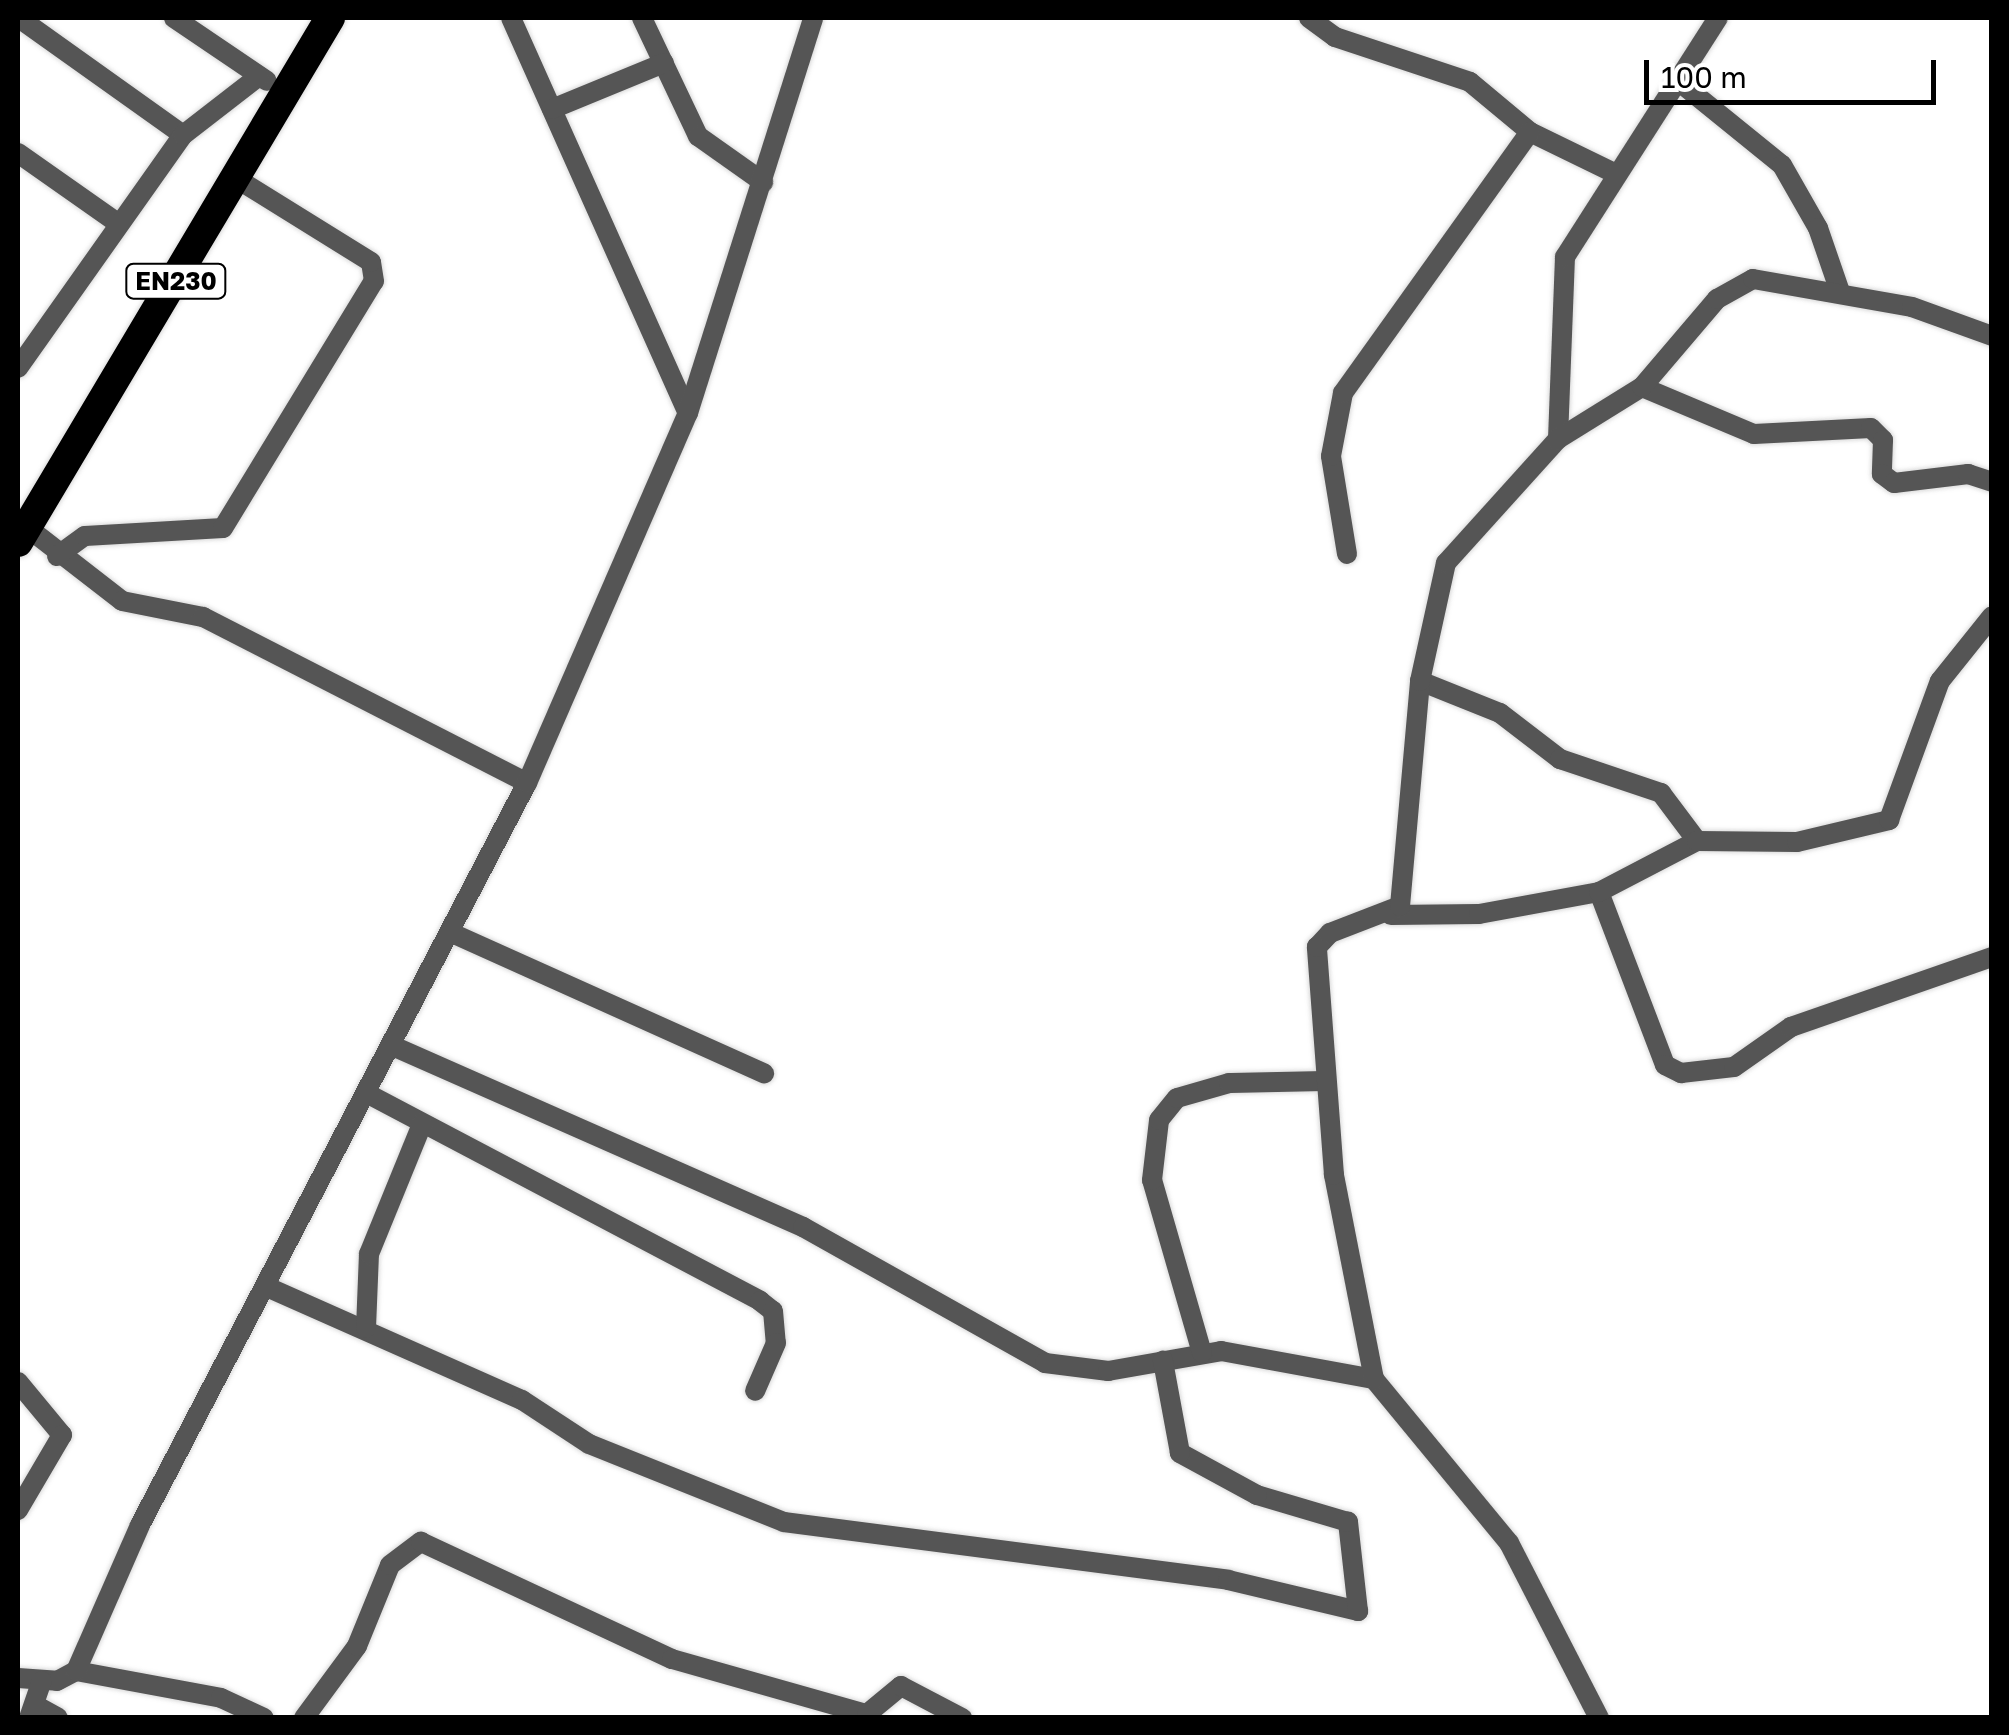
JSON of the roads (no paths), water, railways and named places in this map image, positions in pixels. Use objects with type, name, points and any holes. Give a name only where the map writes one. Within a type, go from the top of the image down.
[{"type":"highway","name":"EN230","points":[[20,530],[237,179],[330,18]]},
{"type":"street","points":[[18,18],[184,135]]},
{"type":"street","points":[[174,18],[286,93]]},
{"type":"street","points":[[510,18],[688,412]]},
{"type":"street","points":[[642,18],[698,136],[763,182]]},
{"type":"street","points":[[76,1671],[140,1525],[395,1048],[528,783],[688,412],[813,18]]},
{"type":"street","points":[[1309,18],[1335,37],[1470,82],[1530,132],[1616,174]]},
{"type":"street","points":[[1558,439],[1565,257],[1718,18]]},
{"type":"street","points":[[552,109],[664,63]]},
{"type":"street","points":[[18,368],[116,222],[184,135],[260,76]]},
{"type":"street","points":[[1677,80],[1782,166],[1818,228],[1840,292]]},
{"type":"street","points":[[1347,554],[1332,456],[1343,393],[1530,132]]},
{"type":"street","points":[[18,182],[25,159],[116,222]]},
{"type":"street","points":[[57,556],[85,536],[223,528],[374,281],[371,262],[237,179]]},
{"type":"street","points":[[1391,915],[1408,883],[1420,681],[1451,554],[1558,439],[1642,388],[1735,286],[1775,278],[1840,292],[1992,336]]},
{"type":"street","points":[[1642,388],[1754,434],[1871,428],[1883,440],[1882,474],[1894,483],[1968,474],[1992,482]]},
{"type":"street","points":[[20,530],[122,601],[203,617],[528,783]]},
{"type":"street","points":[[1600,1718],[1509,1543],[1374,1380],[1334,1176],[1317,947],[1330,933],[1391,915],[1479,914],[1600,892],[1697,841],[1798,842],[1889,820],[1940,681],[1992,616]]},
{"type":"street","points":[[1420,681],[1500,713],[1560,758],[1661,793],[1697,841]]},
{"type":"street","points":[[1600,892],[1665,1065],[1681,1073],[1734,1067],[1791,1027],[1992,957]]},
{"type":"street","points":[[454,934],[764,1073]]},
{"type":"street","points":[[395,1048],[803,1227],[1046,1362],[1092,1372],[1202,1353],[1374,1380]]},
{"type":"street","points":[[1202,1353],[1152,1180],[1159,1120],[1177,1098],[1229,1082],[1326,1081]]},
{"type":"street","points":[[370,1095],[760,1301],[773,1311],[776,1343],[756,1391]]},
{"type":"street","points":[[366,1328],[369,1254],[422,1124]]},
{"type":"street","points":[[267,1287],[522,1400],[589,1444],[784,1522],[1228,1580],[1358,1611],[1348,1522],[1256,1496],[1180,1453],[1163,1361]]},
{"type":"street","points":[[18,1382],[62,1435],[18,1510]]},
{"type":"street","points":[[304,1718],[357,1646],[390,1565],[421,1542],[672,1659],[867,1714],[901,1686],[962,1718]]},
{"type":"street","points":[[18,1678],[42,1681],[76,1671],[221,1698],[264,1718]]},
{"type":"street","points":[[42,1681],[32,1711],[58,1718]]}]
